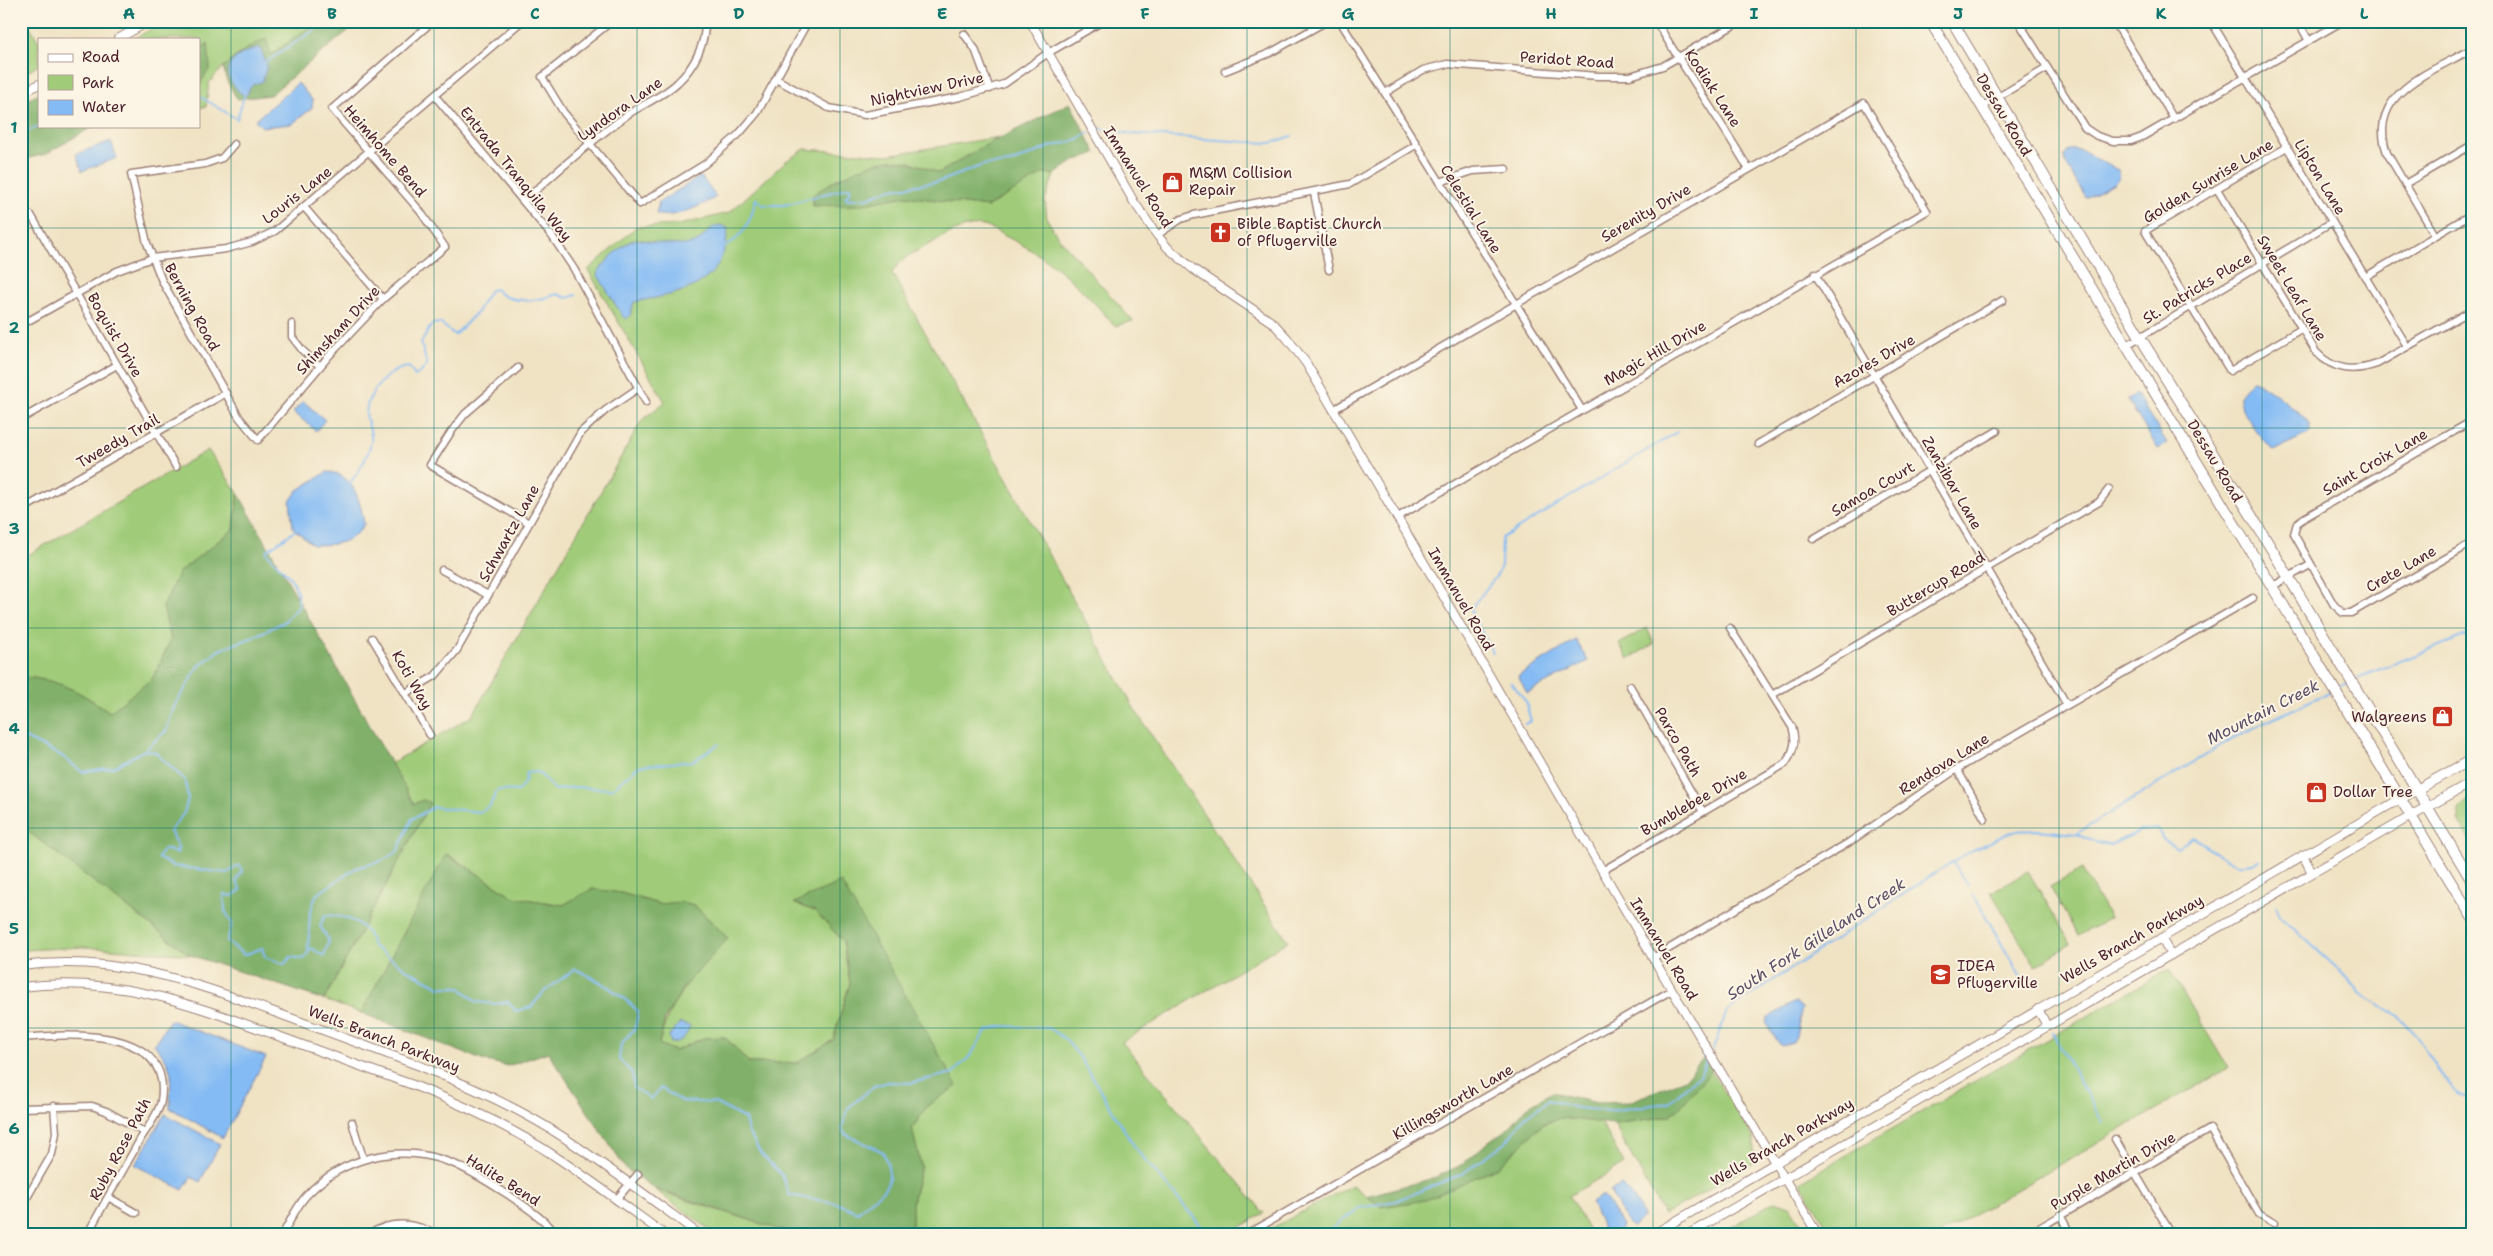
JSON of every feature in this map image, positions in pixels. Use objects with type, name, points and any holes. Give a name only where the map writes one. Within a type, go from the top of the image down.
[{"type":"main road","name":"Dessau Road","points":[[1930,21],[2472,917]]},
{"type":"main road","name":"Dessau Road","points":[[1952,21],[2140,337],[2472,881]]},
{"type":"main road","name":"Wells Branch Parkway","points":[[2400,799],[2472,759]]},
{"type":"main road","points":[[2411,816],[2472,782]]},
{"type":"street","points":[[129,21],[134,30]]},
{"type":"street","points":[[120,38],[149,21]]},
{"type":"street","name":"Heimhome Bend","points":[[433,21],[332,109],[420,211],[445,247]]},
{"type":"street","points":[[612,21],[542,77],[564,113],[640,204],[705,164],[723,150],[757,113],[808,21]]},
{"type":"street","name":"Lyndora Lane","points":[[524,201],[628,114],[677,83],[691,68],[700,50],[706,31],[705,21]]},
{"type":"street","name":"Immanuel Road","points":[[1030,21],[1134,202],[1157,235],[1180,258],[1255,309],[1280,330],[1306,364],[1430,573],[1653,958],[1818,1235]]},
{"type":"street","name":"Nightview Drive","points":[[776,79],[829,108],[865,115],[960,97],[990,89],[1019,75],[1048,53],[1103,21]]},
{"type":"street","points":[[1225,70],[1270,53],[1327,21]]},
{"type":"street","name":"Celestial Lane","points":[[1340,21],[1582,410]]},
{"type":"street","name":"Kodiak Lane","points":[[1656,21],[1678,58],[1716,112],[1748,168]]},
{"type":"street","name":"Peridot Road","points":[[1384,93],[1423,70],[1447,64],[1616,77],[1645,73],[1678,58],[1741,21]]},
{"type":"street","points":[[2018,21],[2080,122],[2090,132],[2104,139],[2132,141],[2174,119],[2343,21]]},
{"type":"street","points":[[2114,21],[2174,119]]},
{"type":"street","name":"Lipton Lane","points":[[2211,21],[2407,346]]},
{"type":"street","points":[[2298,21],[2309,41]]},
{"type":"street","name":"Louris Lane","points":[[21,325],[117,270],[152,258],[226,249],[252,242],[275,231],[435,96],[519,22]]},
{"type":"street","points":[[964,34],[975,49],[990,89]]},
{"type":"street","points":[[2435,235],[2387,153],[2382,138],[2382,123],[2386,109],[2403,89],[2472,49]]},
{"type":"street","points":[[1981,107],[2047,68]]},
{"type":"street","points":[[21,94],[38,85]]},
{"type":"street","name":"Entrada Tranquila Way","points":[[435,96],[524,201],[574,269],[646,402]]},
{"type":"street","name":"Serenity Drive","points":[[1334,410],[1748,168],[1864,103],[1927,211]]},
{"type":"street","name":"Berning Road","points":[[234,144],[222,158],[205,164],[131,174],[136,201],[152,258],[162,280],[240,418],[258,440]]},
{"type":"street","points":[[1157,235],[1182,219],[1194,215],[1314,193],[1350,184],[1416,145]]},
{"type":"street","points":[[2405,184],[2472,145]]},
{"type":"street","name":"Golden Sunrise Lane","points":[[2287,147],[2145,231],[2230,371],[2301,329]]},
{"type":"street","points":[[1440,182],[1473,171],[1506,169]]},
{"type":"street","name":"Sweet Leaf Lane","points":[[2217,189],[2301,329],[2322,358],[2344,369],[2361,370],[2377,364],[2472,310]]},
{"type":"street","points":[[1314,193],[1329,270]]},
{"type":"street","points":[[304,207],[383,299]]},
{"type":"street","name":"Magic Hill Drive","points":[[1396,518],[1815,274],[1927,211]]},
{"type":"street","points":[[2365,277],[2472,214]]},
{"type":"street","name":"Boquist Drive","points":[[21,223],[30,215],[176,467]]},
{"type":"street","name":"St. Patricks Place","points":[[2127,346],[2332,222]]},
{"type":"street","name":"Shimsham Drive","points":[[258,440],[320,366],[383,299],[445,247]]},
{"type":"street","name":"Zanzibar Lane","points":[[1815,274],[2067,705]]},
{"type":"street","name":"Azores Drive","points":[[1758,444],[2003,300]]},
{"type":"street","points":[[292,324],[292,337],[302,350],[320,366]]},
{"type":"street","points":[[21,419],[117,365]]},
{"type":"street","points":[[518,368],[465,414],[451,432],[430,466],[529,523]]},
{"type":"street","name":"Schwartz Lane","points":[[406,693],[435,676],[446,665],[582,432],[606,410],[638,389]]},
{"type":"street","name":"Tweedy Trail","points":[[21,510],[226,393]]},
{"type":"street","name":"Saint Croix Lane","points":[[2310,565],[2295,538],[2294,528],[2304,518],[2472,421]]},
{"type":"street","name":"Samoa Court","points":[[1813,539],[1997,431]]},
{"type":"street","name":"Buttercup Road","points":[[1772,695],[2100,502],[2109,489]]},
{"type":"street","name":"Crete Lane","points":[[2310,565],[2334,605],[2343,613],[2351,613],[2472,543]]},
{"type":"street","points":[[2272,586],[2310,565]]},
{"type":"street","points":[[442,570],[488,596]]},
{"type":"street","name":"Rendova Lane","points":[[1653,958],[1848,843],[1924,789],[2253,598]]},
{"type":"street","points":[[1730,628],[1772,695]]},
{"type":"street","name":"Koti Way","points":[[372,638],[430,735]]},
{"type":"street","name":"Parco Path","points":[[1630,686],[1703,812]]},
{"type":"street","name":"Bumblebee Drive","points":[[1602,871],[1784,764],[1794,750],[1795,734],[1772,695]]},
{"type":"street","points":[[1957,770],[1985,818]]},
{"type":"street","name":"Wells Branch Parkway","points":[[1652,1235],[2400,799]]},
{"type":"street","points":[[1687,1235],[2411,816]]},
{"type":"street","points":[[2303,855],[2312,873]]},
{"type":"street","points":[[2161,938],[2172,955]]},
{"type":"street","name":"Wells Branch Parkway","points":[[21,966],[68,964],[109,966],[177,978],[459,1081],[512,1107],[563,1137],[700,1235]]},
{"type":"street","points":[[21,987],[68,984],[115,987],[171,998],[220,1014],[451,1100],[502,1125],[552,1154],[665,1235]]},
{"type":"street","name":"Killingsworth Lane","points":[[1246,1235],[1672,990]]},
{"type":"street","points":[[2038,1009],[2047,1026]]},
{"type":"street","name":"Ruby Rose Path","points":[[21,1038],[61,1034],[108,1038],[133,1044],[148,1055],[158,1071],[161,1101],[87,1235]]},
{"type":"street","points":[[21,1208],[52,1154],[56,1133],[54,1106]]},
{"type":"street","points":[[21,1108],[54,1106],[100,1108],[144,1132]]},
{"type":"street","points":[[352,1122],[362,1158]]},
{"type":"street","name":"Purple Martin Drive","points":[[2027,1235],[2210,1129],[2259,1214],[2274,1223]]},
{"type":"street","points":[[2115,1138],[2172,1235]]},
{"type":"street","name":"Halite Bend","points":[[282,1235],[305,1197],[320,1183],[362,1158],[396,1154],[416,1155],[449,1162],[480,1177],[521,1202],[558,1235]]},
{"type":"street","points":[[616,1200],[638,1174]]},
{"type":"street","points":[[108,1197],[136,1213]]},
{"type":"street","points":[[2060,1215],[2072,1235]]},
{"type":"street","points":[[368,1235],[383,1226],[404,1223],[415,1224],[439,1235]]},
{"type":"green space","points":[[21,21],[27,21],[38,40],[38,66],[21,76]]},
{"type":"green space","points":[[164,21],[318,21],[271,55],[266,39],[223,67],[209,83],[206,107],[200,107],[200,84],[208,44],[200,49],[200,38],[136,38]]},
{"type":"green space","points":[[318,21],[360,21],[270,95],[237,99],[227,81],[223,67],[246,49],[266,38],[271,55]]},
{"type":"green space","points":[[208,43],[210,68],[200,83],[200,49]]},
{"type":"green space","points":[[38,94],[38,128],[91,128],[46,154],[21,160],[21,104]]},
{"type":"green space","points":[[1070,103],[1096,153],[1074,161],[1054,175],[1045,173],[987,207],[906,196],[859,205],[813,206],[812,196],[838,179],[861,168],[882,161],[898,160],[916,164],[939,173],[984,146]]},
{"type":"green space","points":[[999,137],[939,173],[911,162],[890,160],[838,178],[812,196],[813,206],[906,196],[987,207],[1045,172],[1054,175],[1045,200],[1047,219],[1058,237],[1133,321],[1115,326],[1091,299],[1053,265],[1023,246],[983,226],[969,226],[949,234],[909,256],[892,273],[1135,710],[1288,941],[1122,1042],[1264,1213],[1227,1235],[912,1235],[912,1202],[921,1166],[912,1129],[927,1106],[841,882],[795,904],[815,911],[843,941],[850,983],[833,1040],[797,1063],[749,1063],[725,1037],[703,1038],[675,1051],[659,1044],[670,1012],[677,999],[695,974],[728,938],[694,905],[681,902],[659,904],[621,893],[592,889],[563,905],[514,897],[447,854],[361,1013],[324,1000],[430,803],[423,800],[414,804],[390,764],[472,716],[642,420],[665,402],[588,270],[636,227],[679,225],[729,213],[786,161],[805,149],[887,155]]},
{"type":"green space","points":[[208,450],[238,493],[234,529],[179,572],[163,607],[171,639],[153,678],[110,712],[89,698],[58,684],[35,678],[21,677],[21,559]]},
{"type":"green space","points":[[238,493],[414,804],[423,800],[430,803],[324,1000],[190,955],[21,826],[21,677],[47,680],[58,684],[89,698],[110,712],[153,678],[171,639],[163,607],[179,572],[234,529]]},
{"type":"green space","points":[[1647,628],[1654,644],[1628,659],[1619,644]]},
{"type":"green space","points":[[2472,798],[2472,844],[2459,822],[2459,809]]},
{"type":"green space","points":[[21,826],[190,955],[84,947],[25,950],[21,942]]},
{"type":"green space","points":[[446,854],[514,897],[563,905],[592,889],[621,893],[659,904],[681,902],[694,905],[728,938],[683,988],[665,1019],[659,1044],[675,1051],[703,1038],[725,1037],[749,1063],[797,1063],[833,1040],[850,983],[843,941],[815,911],[794,903],[841,882],[957,1086],[927,1106],[912,1129],[921,1166],[912,1202],[912,1235],[796,1235],[655,1189],[625,1168],[548,1052],[508,1066],[482,1060],[361,1013]]},
{"type":"green space","points":[[2082,869],[2110,918],[2078,936],[2050,887]]},
{"type":"green space","points":[[2028,871],[2071,944],[2035,966],[1991,892]]},
{"type":"green space","points":[[2169,969],[2228,1068],[1938,1235],[1832,1235],[1800,1182]]},
{"type":"green space","points":[[1706,1055],[1714,1067],[1711,1072],[1680,1107],[1669,1116],[1614,1124],[1560,1118],[1543,1124],[1498,1167],[1426,1200],[1382,1207],[1366,1196],[1434,1178],[1463,1164],[1489,1141],[1509,1128],[1527,1107],[1552,1092],[1597,1103],[1629,1102],[1685,1079]]},
{"type":"green space","points":[[1711,1071],[1754,1138],[1754,1163],[1664,1215],[1614,1124],[1669,1116],[1680,1107]]},
{"type":"green space","points":[[1560,1118],[1601,1122],[1624,1164],[1569,1196],[1592,1235],[1259,1235],[1352,1185],[1382,1207],[1498,1167],[1543,1124]]},
{"type":"green space","points":[[655,1190],[796,1235],[717,1235]]},
{"type":"green space","points":[[1775,1201],[1790,1206],[1808,1235],[1718,1235]]},
{"type":"water","points":[[260,47],[267,66],[262,82],[252,86],[247,95],[241,94],[229,78],[229,66],[237,57]]},
{"type":"water","points":[[298,83],[313,101],[312,108],[292,124],[262,127],[255,120]]},
{"type":"water","points":[[111,141],[117,158],[82,171],[76,154]]},
{"type":"water","points":[[2069,150],[2080,150],[2118,170],[2120,177],[2114,183],[2086,198],[2067,166],[2064,157]]},
{"type":"water","points":[[701,176],[716,197],[678,214],[656,214],[659,202]]},
{"type":"water","points":[[720,225],[728,228],[725,248],[718,264],[709,275],[698,284],[684,290],[634,302],[630,316],[626,319],[623,317],[597,274],[614,254],[630,241],[636,239],[677,245],[693,244],[713,228]]},
{"type":"water","points":[[2252,381],[2273,392],[2310,423],[2310,433],[2274,450],[2252,426],[2240,402],[2244,388]]},
{"type":"water","points":[[2136,394],[2167,443],[2158,449],[2127,399]]},
{"type":"water","points":[[303,401],[325,420],[316,431],[293,412]]},
{"type":"water","points":[[327,472],[336,473],[343,477],[354,490],[361,507],[364,524],[354,536],[342,542],[328,545],[313,545],[293,528],[290,501],[298,490]]},
{"type":"water","points":[[1576,640],[1588,661],[1527,693],[1518,676]]},
{"type":"water","points":[[1795,1002],[1802,1008],[1796,1036],[1793,1043],[1781,1046],[1766,1024],[1767,1018]]},
{"type":"water","points":[[170,1020],[266,1057],[223,1138],[170,1108],[171,1073],[166,1060],[154,1044]]},
{"type":"water","points":[[680,1023],[690,1026],[689,1029],[681,1040],[671,1043],[669,1036]]},
{"type":"water","points":[[165,1114],[220,1144],[200,1182],[191,1177],[183,1190],[135,1165]]},
{"type":"water","points":[[1621,1185],[1635,1200],[1643,1217],[1633,1227],[1628,1224],[1610,1191]]},
{"type":"water","points":[[1604,1196],[1622,1225],[1619,1235],[1606,1235],[1591,1203]]},
{"type":"waterway","points":[[263,64],[328,21]]},
{"type":"waterway","points":[[200,97],[237,119],[245,93]]},
{"type":"waterway","points":[[21,134],[38,126]]},
{"type":"waterway","points":[[1096,128],[1132,134],[1247,142],[1272,143],[1292,136]]},
{"type":"waterway","points":[[725,247],[738,237],[746,226],[756,199],[763,205],[784,205],[850,187],[850,193],[845,197],[848,199],[867,198],[887,190],[941,181],[983,165],[1010,163],[1052,146],[1078,140],[1090,132]]},
{"type":"waterway","points":[[349,484],[368,454],[371,435],[366,412],[375,389],[387,376],[401,368],[409,367],[415,376],[421,372],[427,365],[421,343],[432,324],[440,323],[455,335],[477,312],[490,290],[495,289],[508,298],[524,300],[533,300],[557,294],[567,298],[576,295]]},
{"type":"waterway","points":[[1493,653],[1472,614],[1471,608],[1498,574],[1501,565],[1502,538],[1677,432]]},
{"type":"waterway","points":[[145,750],[166,731],[174,707],[198,667],[219,650],[251,638],[284,622],[299,606],[298,595],[292,580],[266,551],[296,530]]},
{"type":"waterway","name":"Mountain Creek","points":[[2355,679],[2472,633]]},
{"type":"waterway","points":[[1511,682],[1525,700],[1531,721],[1525,724]]},
{"type":"waterway","name":"Mountain Creek","points":[[2337,687],[2349,682]]},
{"type":"waterway","name":"Mountain Creek","points":[[2076,834],[2233,738],[2331,691]]},
{"type":"waterway","name":"South Fork Gilleland Creek","points":[[21,736],[62,756],[82,772],[114,767],[145,750],[155,752],[185,780],[188,799],[184,813],[170,831],[178,848],[177,853],[164,849],[158,858],[173,866],[227,873],[239,865],[242,871],[236,881],[241,890],[232,896],[224,894],[225,911],[232,923],[227,941],[244,955],[262,948],[265,957],[284,964],[291,957],[304,959],[311,948],[324,956],[329,941],[320,926],[325,915],[341,917],[355,922],[366,931],[373,946],[406,969],[440,987],[459,987],[477,1002],[494,1004],[508,1002],[516,1011],[531,1007],[545,991],[575,969],[600,982],[624,998],[638,1011],[635,1028],[621,1044],[619,1059],[632,1073],[634,1088],[651,1099],[661,1088],[681,1101],[715,1103],[745,1119],[748,1132],[761,1154],[782,1175],[789,1195],[836,1203],[858,1212],[885,1188],[889,1174],[883,1152],[845,1134],[842,1129],[848,1108],[874,1086],[888,1082],[911,1083],[953,1073],[970,1056],[986,1031],[1001,1026],[1049,1028],[1065,1039],[1079,1056],[1136,1149],[1201,1226],[1217,1235]]},
{"type":"waterway","points":[[308,950],[310,913],[316,895],[356,868],[381,861],[397,852],[412,819],[434,807],[480,812],[490,806],[497,790],[518,791],[525,782],[526,773],[538,772],[555,790],[575,787],[612,789],[639,766],[693,761],[719,744]]},
{"type":"waterway","name":"South Fork Gilleland Creek","points":[[1712,1052],[1727,1011],[1952,862],[2013,831],[2038,830],[2076,834],[2111,845],[2140,831],[2157,829],[2165,841],[2177,848],[2193,837],[2224,859],[2232,862],[2249,864],[2259,860]]},
{"type":"waterway","points":[[1953,863],[1968,886]]},
{"type":"waterway","points":[[1973,894],[2023,981]]},
{"type":"waterway","name":"South Fork Gilleland Creek","points":[[2276,906],[2280,916],[2339,970],[2360,993],[2397,1015],[2417,1037],[2443,1077],[2459,1094],[2472,1099]]},
{"type":"waterway","points":[[2052,1032],[2103,1123]]},
{"type":"waterway","points":[[1702,1054],[1706,1062]]},
{"type":"waterway","name":"South Fork Gilleland Creek","points":[[1323,1235],[1359,1208],[1395,1201],[1462,1174],[1506,1142],[1525,1117],[1549,1100],[1577,1108],[1609,1111],[1668,1103],[1700,1075],[1709,1056]]},
{"type":"place","name":"M&M Collision Repair","points":[[1173,182]]},
{"type":"place","name":"Bible Baptist Church of Pflugerville","points":[[1221,233]]},
{"type":"place","name":"Walgreens","points":[[2443,717]]},
{"type":"place","name":"Dollar Tree","points":[[2317,792]]},
{"type":"place","name":"IDEA Pflugerville","points":[[1941,975]]}]
